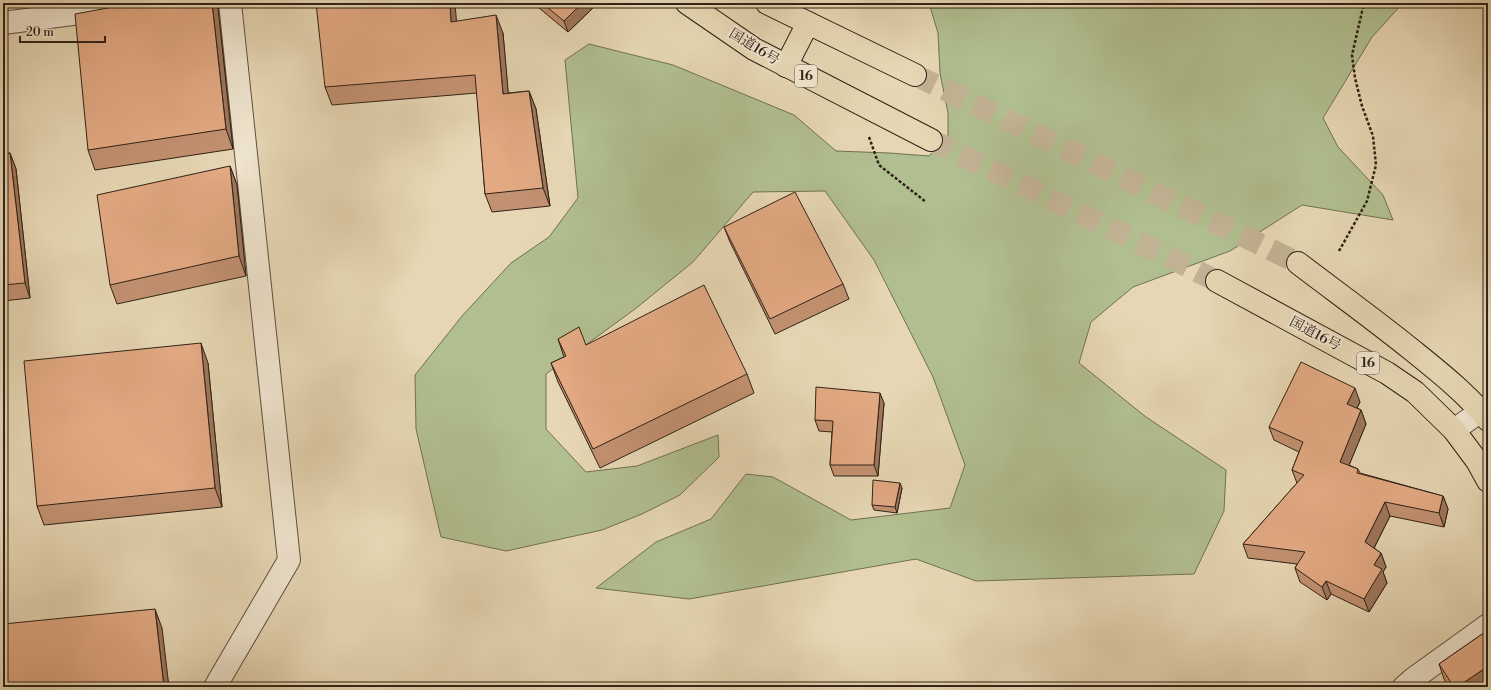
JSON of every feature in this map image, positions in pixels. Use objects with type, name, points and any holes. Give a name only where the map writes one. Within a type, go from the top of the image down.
[{"type":"highway","name":"国道16号","points":[[687,3],[754,49],[931,140]]},
{"type":"highway","points":[[767,3],[915,76]]},
{"type":"highway","name":"16","points":[[786,66],[808,23]]},
{"type":"highway","points":[[1298,263],[1380,325],[1441,374],[1486,413]]},
{"type":"highway","name":"国道16号","points":[[1217,281],[1387,373],[1415,392],[1454,430],[1488,481]]},
{"type":"street","points":[[3,23],[157,3]]},
{"type":"street","points":[[215,687],[289,560],[230,3]]},
{"type":"street","points":[[1454,430],[1486,413]]},
{"type":"street","points":[[1404,687],[1488,625]]},
{"type":"path","points":[[1339,251],[1367,201],[1376,165],[1373,136],[1362,106],[1355,78],[1352,55],[1364,3]]},
{"type":"path","points":[[867,132],[879,165],[926,202]]},
{"type":"green space","points":[[929,3],[1403,3],[1372,37],[1323,118],[1338,147],[1383,195],[1393,220],[1302,205],[1230,251],[1133,287],[1091,322],[1079,363],[1146,417],[1226,470],[1224,511],[1194,574],[976,581],[916,559],[689,599],[596,588],[656,542],[711,519],[746,474],[773,477],[851,520],[950,508],[965,465],[933,377],[874,260],[825,191],[753,192],[693,262],[635,309],[546,374],[546,429],[586,472],[637,466],[718,435],[719,457],[680,495],[642,514],[602,530],[506,551],[441,537],[416,429],[415,375],[462,316],[511,263],[549,237],[578,198],[565,60],[589,44],[673,65],[794,115],[836,151],[929,156],[948,137],[948,113],[940,73],[938,33]]},
{"type":"building","points":[[135,3],[212,3],[226,129],[88,150],[75,14]]},
{"type":"building","points":[[316,3],[450,3],[451,22],[496,15],[503,94],[529,91],[543,188],[485,194],[475,75],[325,87]]},
{"type":"building","points":[[542,3],[582,3],[564,21]]},
{"type":"building","points":[[10,153],[25,283],[3,285],[3,154]]},
{"type":"building","points":[[230,166],[239,256],[110,285],[97,195]]},
{"type":"building","points":[[795,192],[843,284],[770,319],[724,227]]},
{"type":"building","points":[[704,285],[747,374],[593,449],[551,363],[566,356],[558,339],[579,327],[586,345]]},
{"type":"building","points":[[201,343],[215,488],[37,506],[24,361]]},
{"type":"building","points":[[1301,362],[1355,388],[1347,404],[1361,410],[1340,462],[1358,469],[1357,473],[1443,496],[1439,513],[1385,502],[1365,542],[1381,553],[1374,565],[1382,569],[1364,599],[1326,581],[1322,587],[1295,568],[1305,552],[1243,544],[1304,475],[1292,470],[1303,442],[1269,427]]},
{"type":"building","points":[[816,387],[880,393],[874,465],[830,465],[833,421],[815,420]]},
{"type":"building","points":[[873,480],[900,483],[895,507],[872,505]]},
{"type":"building","points":[[155,609],[164,687],[3,687],[3,624]]},
{"type":"building","points":[[1488,630],[1488,675],[1484,669],[1457,687],[1454,687],[1439,664]]},
{"type":"tunnel","points":[[915,75],[1298,263]]},
{"type":"tunnel","points":[[931,140],[1217,281]]}]
